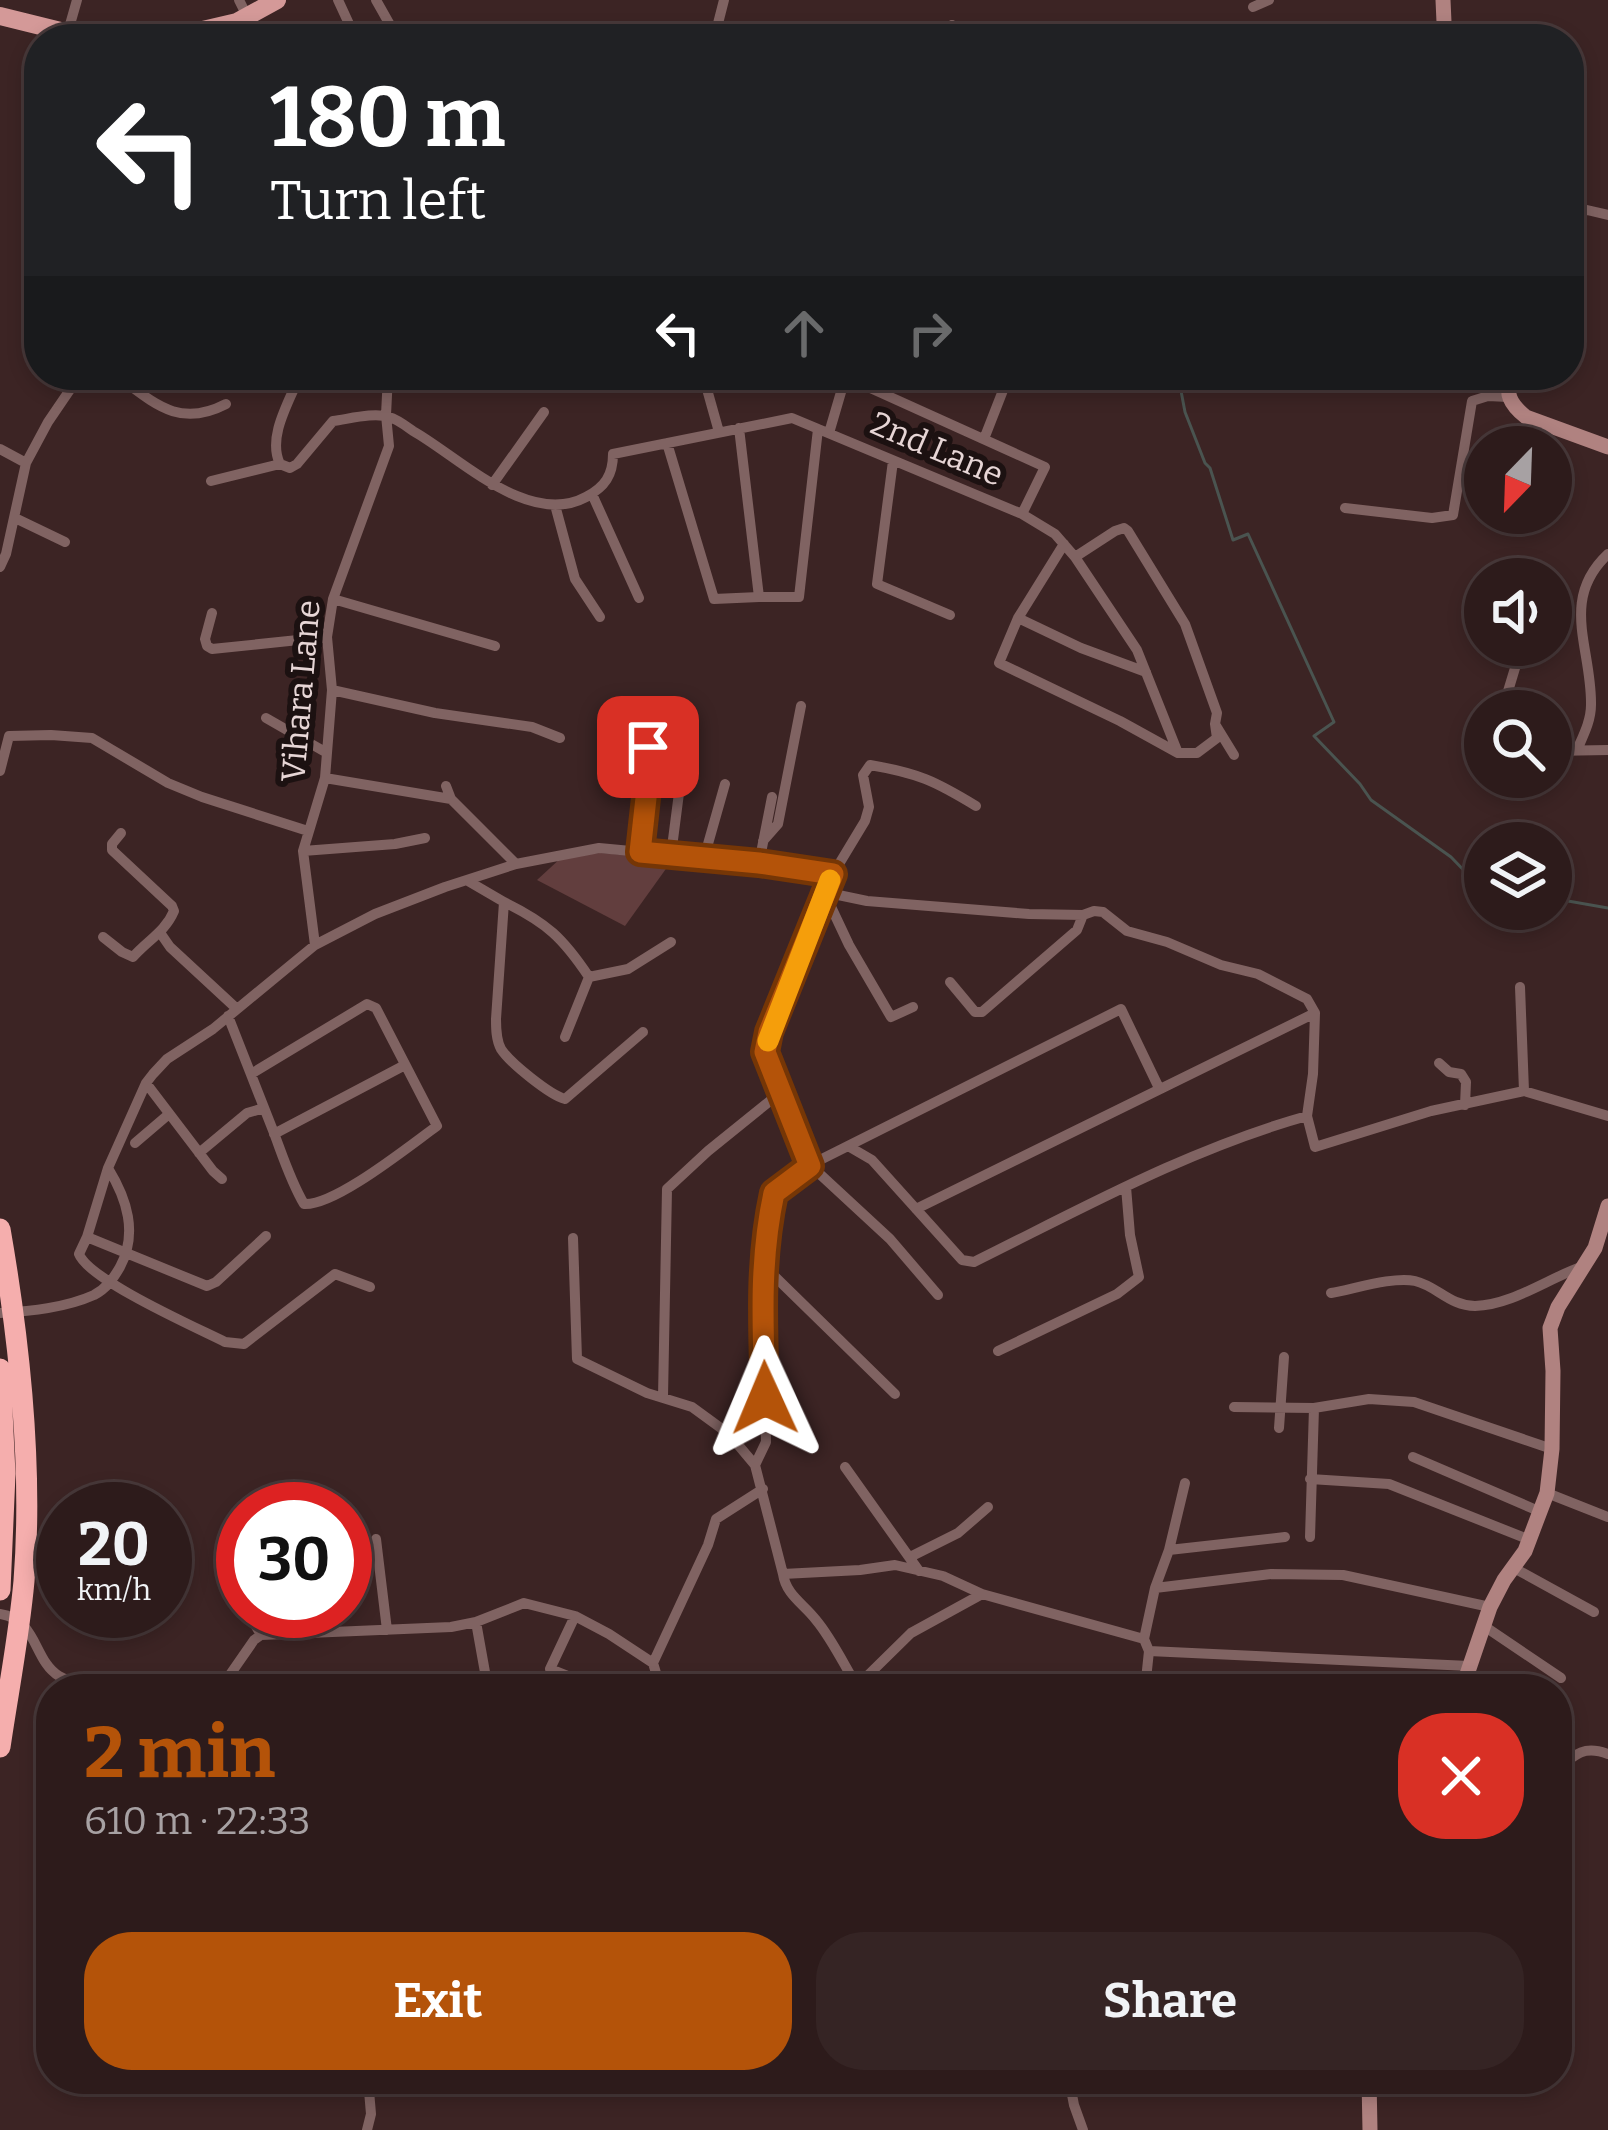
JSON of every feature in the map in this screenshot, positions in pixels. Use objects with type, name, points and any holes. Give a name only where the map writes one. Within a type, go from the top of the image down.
[{"type":"highway","points":[[0,1229],[13,1301],[26,1499],[23,1582],[0,1747]]},
{"type":"highway","points":[[0,1369],[5,1487],[0,1590]]},
{"type":"main road","points":[[242,20],[277,0]]},
{"type":"main road","points":[[0,16],[30,24]]},
{"type":"street","points":[[1253,8],[1268,0]]},
{"type":"street","points":[[0,567],[26,463],[70,390]]},
{"type":"street","points":[[136,390],[159,407],[188,414],[206,414],[226,404]]},
{"type":"street","points":[[280,464],[274,440],[294,390]]},
{"type":"street","name":"Vihara Lane","points":[[315,945],[303,851],[325,778],[332,690],[327,637],[333,599],[389,446],[387,390]]},
{"type":"street","points":[[707,390],[719,432]]},
{"type":"street","points":[[667,442],[714,599],[799,597],[823,431],[840,390]]},
{"type":"street","points":[[877,390],[1045,467],[1022,514]]},
{"type":"street","points":[[984,439],[1004,390]]},
{"type":"street","points":[[1507,390],[1515,408],[1526,417],[1608,447]]},
{"type":"street","points":[[1345,508],[1432,518],[1453,515],[1472,401],[1508,397]]},
{"type":"street","points":[[492,485],[544,412]]},
{"type":"street","points":[[212,481],[280,464],[290,468],[333,421],[386,415],[492,485],[525,499],[555,505],[578,502],[592,494],[639,598]]},
{"type":"street","name":"2nd Lane","points":[[592,494],[613,470],[613,454],[792,418],[1022,514],[1055,534],[1076,557],[1137,650],[1178,753]]},
{"type":"street","points":[[739,428],[759,597]]},
{"type":"street","points":[[0,449],[26,463]]},
{"type":"street","points":[[893,461],[877,584],[950,615]]},
{"type":"street","points":[[555,505],[575,579],[600,617]]},
{"type":"street","points":[[15,518],[64,542]]},
{"type":"street","points":[[1064,544],[1018,618],[999,663],[1178,753],[1197,753],[1216,738],[1217,713],[1184,624],[1128,531],[1115,531],[1076,557]]},
{"type":"street","points":[[1577,750],[1592,706],[1579,604],[1588,577],[1608,554]]},
{"type":"street","points":[[333,599],[495,646]]},
{"type":"street","points":[[212,614],[205,639],[212,649],[327,637]]},
{"type":"street","points":[[1018,618],[1146,672]]},
{"type":"street","points":[[332,690],[532,728],[560,738]]},
{"type":"street","points":[[763,841],[778,824],[801,706]]},
{"type":"street","points":[[640,852],[648,780],[648,715]]},
{"type":"street","points":[[266,718],[327,753]]},
{"type":"street","points":[[1215,724],[1234,755]]},
{"type":"street","points":[[0,771],[4,735],[92,738],[185,790],[308,831]]},
{"type":"street","points":[[1572,750],[1608,750]]},
{"type":"street","points":[[938,1295],[890,1239],[810,1166],[765,1052],[824,892],[865,821],[869,808],[863,775],[870,765],[932,780],[976,806]]},
{"type":"street","points":[[325,778],[449,793],[515,864]]},
{"type":"street","points":[[704,858],[725,784]]},
{"type":"street","points":[[671,855],[679,793]]},
{"type":"street","points":[[759,863],[772,797]]},
{"type":"street","points":[[103,937],[133,957],[161,934],[174,911],[112,850],[121,833]]},
{"type":"street","points":[[303,851],[425,838]]},
{"type":"street","points":[[370,1288],[335,1274],[244,1344],[236,1345],[111,1283],[80,1259],[108,1168],[146,1083],[167,1059],[315,945],[375,914],[515,864],[599,848],[833,874]]},
{"type":"street","points":[[468,880],[536,917],[568,944],[590,977]]},
{"type":"street","points":[[824,892],[867,901],[1029,914],[1103,912],[1126,931],[1258,974],[1307,999],[1315,1013],[1307,1116],[1315,1147],[1430,1111],[1524,1090],[1608,1115]]},
{"type":"street","points":[[824,892],[891,1017],[913,1007]]},
{"type":"street","points":[[504,902],[496,1034],[501,1049],[534,1080],[565,1100],[643,1032]]},
{"type":"street","points":[[950,982],[975,1012],[982,1012],[1077,930],[1083,915]]},
{"type":"street","points":[[161,934],[233,1012],[251,1074],[304,1204],[319,1205],[437,1126],[376,1009],[367,1004],[251,1074]]},
{"type":"street","points":[[590,977],[628,969],[670,942]]},
{"type":"street","points":[[565,1037],[590,977]]},
{"type":"street","points":[[1520,987],[1524,1090]]},
{"type":"street","points":[[755,1465],[766,1442],[762,1264],[774,1193],[810,1166],[1121,1009],[1159,1088]]},
{"type":"street","points":[[916,1209],[1315,1013]]},
{"type":"street","points":[[1439,1063],[1461,1074],[1466,1082],[1465,1105]]},
{"type":"street","points":[[274,1134],[405,1065]]},
{"type":"street","points":[[146,1083],[222,1179]]},
{"type":"street","points":[[663,1397],[667,1189],[781,1092]]},
{"type":"street","points":[[199,1153],[247,1113],[264,1108]]},
{"type":"street","points":[[135,1143],[169,1114]]},
{"type":"street","points":[[848,1146],[872,1160],[962,1260],[974,1262],[1178,1160],[1307,1116]]},
{"type":"street","points":[[0,1312],[42,1310],[94,1295],[111,1283],[126,1255],[129,1233],[128,1208],[108,1168]]},
{"type":"street","points":[[998,1351],[1117,1294],[1139,1277],[1126,1187]]},
{"type":"street","points":[[1468,1674],[1490,1607],[1530,1540],[1547,1493],[1552,1449],[1550,1328],[1595,1248],[1608,1206]]},
{"type":"street","points":[[87,1237],[207,1286],[266,1236]]},
{"type":"street","points":[[573,1238],[577,1359],[647,1393],[692,1407],[729,1434],[755,1465],[784,1585],[815,1618],[847,1674]]},
{"type":"street","points":[[762,1264],[895,1394]]},
{"type":"street","points":[[1331,1293],[1408,1279],[1426,1284],[1453,1303],[1474,1306],[1510,1298],[1584,1266]]},
{"type":"street","points":[[1280,1428],[1284,1357]]},
{"type":"street","points":[[1234,1407],[1314,1408],[1369,1399],[1414,1402],[1552,1449]]},
{"type":"street","points":[[1310,1537],[1314,1408]]},
{"type":"street","points":[[1413,1457],[1541,1512]]},
{"type":"street","points":[[845,1467],[919,1571]]},
{"type":"street","points":[[1310,1479],[1389,1484],[1530,1540]]},
{"type":"street","points":[[1146,1674],[1155,1588],[1185,1483]]},
{"type":"street","points":[[653,1663],[716,1519],[763,1489]]},
{"type":"street","points":[[1547,1493],[1608,1517]]},
{"type":"street","points":[[910,1557],[958,1533],[988,1508]]},
{"type":"street","points":[[1169,1550],[1285,1537]]},
{"type":"street","points":[[376,1539],[387,1630]]},
{"type":"street","points":[[783,1574],[895,1565],[943,1576],[982,1594],[1146,1645],[1469,1666]]},
{"type":"street","points":[[1514,1568],[1594,1612]]},
{"type":"street","points":[[1155,1588],[1271,1574],[1343,1575],[1490,1607]]},
{"type":"street","points":[[869,1674],[911,1633],[982,1594]]},
{"type":"street","points":[[372,1631],[451,1627],[524,1603],[575,1616],[609,1634],[653,1663],[656,1674]]},
{"type":"street","points":[[0,1614],[26,1627],[54,1674]]},
{"type":"street","points":[[562,1674],[550,1669],[575,1616]]},
{"type":"street","points":[[476,1622],[485,1674]]},
{"type":"street","points":[[1484,1626],[1555,1674]]},
{"type":"street","points":[[230,1674],[257,1638]]},
{"type":"street","points":[[1572,1756],[1590,1749],[1608,1754]]},
{"type":"street","points":[[367,2130],[369,2094]]},
{"type":"street","points":[[1072,2094],[1083,2130]]},
{"type":"street","points":[[1369,2094],[1370,2130]]},
{"type":"shaded area","points":[[600,853],[673,859],[625,926],[537,880],[562,857]]},
{"type":"waterway","points":[[1181,390],[1233,540],[1248,534],[1334,722],[1314,736],[1371,800],[1464,870]]},
{"type":"waterway","points":[[1572,902],[1608,908]]},
{"type":"slow traffic","points":[[768,1041],[830,880]]},
{"type":"route","points":[[648,747],[640,852],[833,874],[765,1052],[810,1166],[774,1193],[766,1228],[762,1264],[765,1398]]}]
